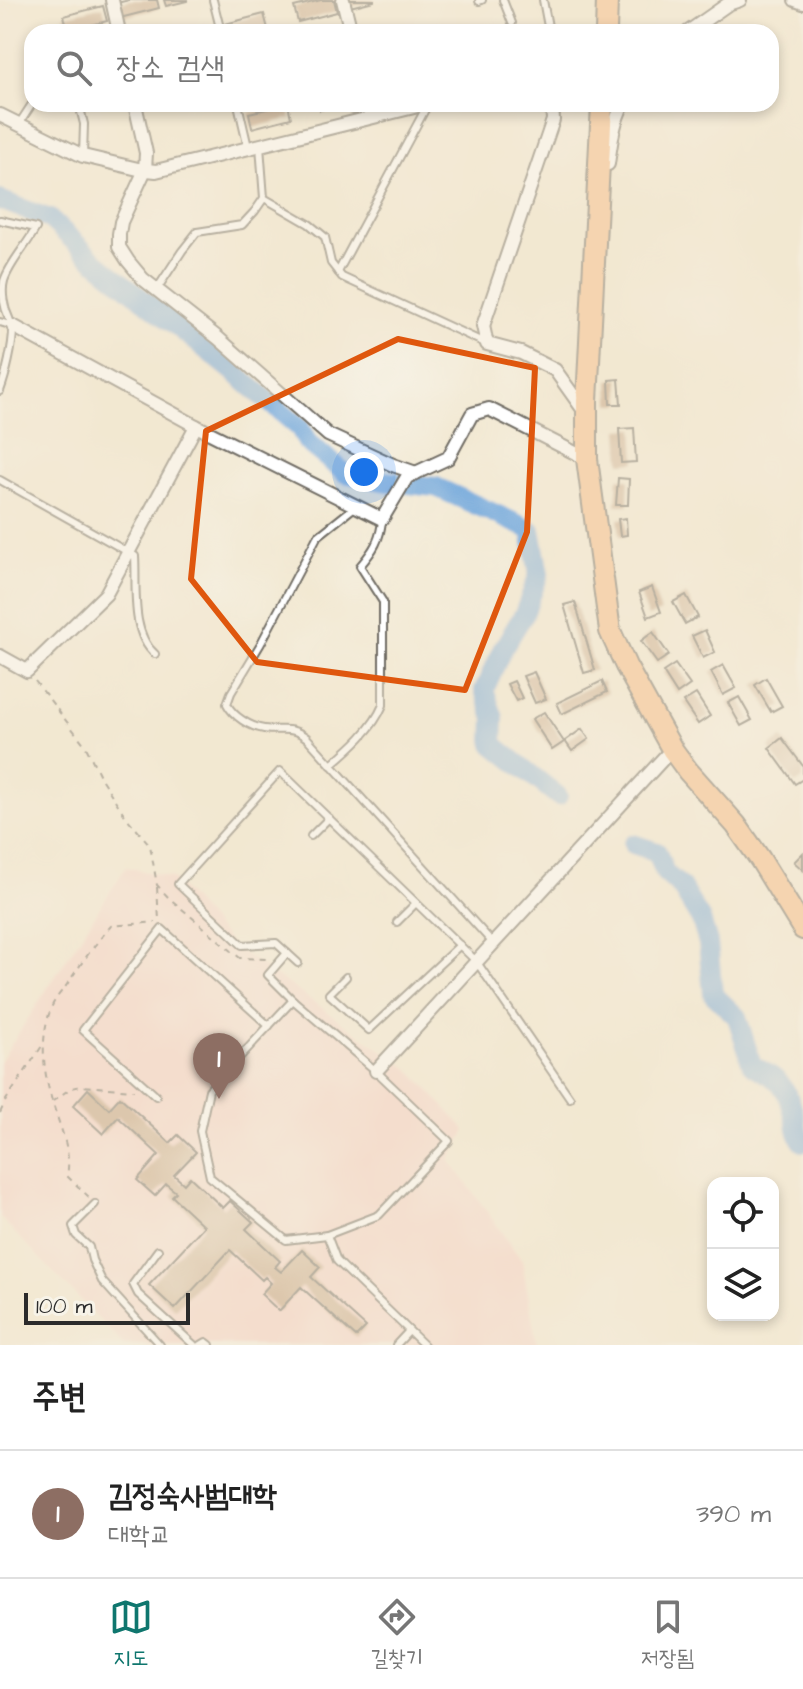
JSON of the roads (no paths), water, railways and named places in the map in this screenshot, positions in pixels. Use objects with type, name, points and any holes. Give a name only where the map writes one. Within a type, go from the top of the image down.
[{"type":"main road","points":[[606,24],[607,0]]},
{"type":"main road","points":[[602,112],[587,459],[610,631],[672,749],[736,825],[800,921]]},
{"type":"street","points":[[112,0],[117,24]]},
{"type":"street","points":[[343,0],[349,24]]},
{"type":"street","points":[[699,24],[728,4],[740,0]]},
{"type":"street","points":[[795,0],[803,3]]},
{"type":"street","points":[[137,112],[146,153],[145,170],[121,222],[119,247],[143,279],[218,338],[328,435],[412,475]]},
{"type":"street","points":[[372,112],[373,117]]},
{"type":"street","points":[[0,115],[83,156],[156,171],[394,112]]},
{"type":"street","points":[[552,112],[553,120],[483,326],[487,344],[521,353],[555,370],[587,416]]},
{"type":"street","points":[[597,230],[612,134],[619,112]]},
{"type":"street","points":[[13,326],[196,426],[382,519],[412,475],[448,458],[472,414],[489,409],[587,459]]},
{"type":"street","points":[[0,656],[27,671],[106,594],[196,426]]},
{"type":"street","points":[[376,1071],[672,749]]},
{"type":"lane","points":[[213,0],[219,24]]},
{"type":"lane","points":[[503,0],[512,23]]},
{"type":"lane","points":[[543,0],[548,24]]},
{"type":"lane","points":[[19,124],[27,112]]},
{"type":"lane","points":[[81,112],[84,124],[83,156]]},
{"type":"lane","points":[[241,112],[254,148],[264,198],[325,237],[331,263],[342,277],[487,344]]},
{"type":"lane","points":[[338,272],[423,112]]},
{"type":"lane","points":[[157,289],[197,232],[242,225],[264,198]]},
{"type":"lane","points":[[0,220],[36,228],[3,284],[4,301],[13,326],[0,391]]},
{"type":"lane","points":[[0,322],[13,326]]},
{"type":"lane","points":[[0,480],[135,556],[141,634],[155,654]]},
{"type":"lane","points":[[356,506],[317,537],[227,704],[232,713],[262,729],[298,731],[493,943]]},
{"type":"lane","points":[[331,765],[378,718],[383,705],[383,602],[360,566],[374,550],[382,532],[382,519]]},
{"type":"lane","points":[[298,963],[276,943],[242,945],[178,884],[280,771],[476,961],[570,1098]]},
{"type":"lane","points":[[311,836],[329,818]]},
{"type":"lane","points":[[397,922],[416,903]]},
{"type":"lane","points":[[156,1096],[83,1030],[162,929],[269,1026]]},
{"type":"lane","points":[[346,977],[329,994],[369,1030],[460,945]]},
{"type":"lane","points":[[287,953],[268,975],[449,1141],[379,1215],[327,1235],[286,1240],[210,1177],[200,1131],[209,1090],[293,1000]]},
{"type":"lane","points":[[95,1204],[73,1226],[76,1235],[89,1247],[102,1281],[160,1345]]},
{"type":"lane","points":[[327,1235],[337,1261],[424,1345]]},
{"type":"lane","points":[[158,1250],[133,1284],[138,1294],[194,1345]]},
{"type":"lane","points":[[396,1345],[409,1331]]},
{"type":"lane","points":[[201,1345],[206,1342],[210,1345]]},
{"type":"waterway","points":[[0,200],[50,219],[95,261],[300,428],[307,442],[345,473],[436,487],[531,530],[539,574],[524,614],[502,650],[484,690],[494,718],[493,744],[558,796]]},
{"type":"waterway","points":[[633,844],[657,852],[665,873],[681,887],[701,920],[708,943],[713,994],[737,1017],[752,1065],[776,1080],[785,1091],[803,1142]]},
{"type":"place","name":"김정숙사범대학","points":[[219,1099]]}]
